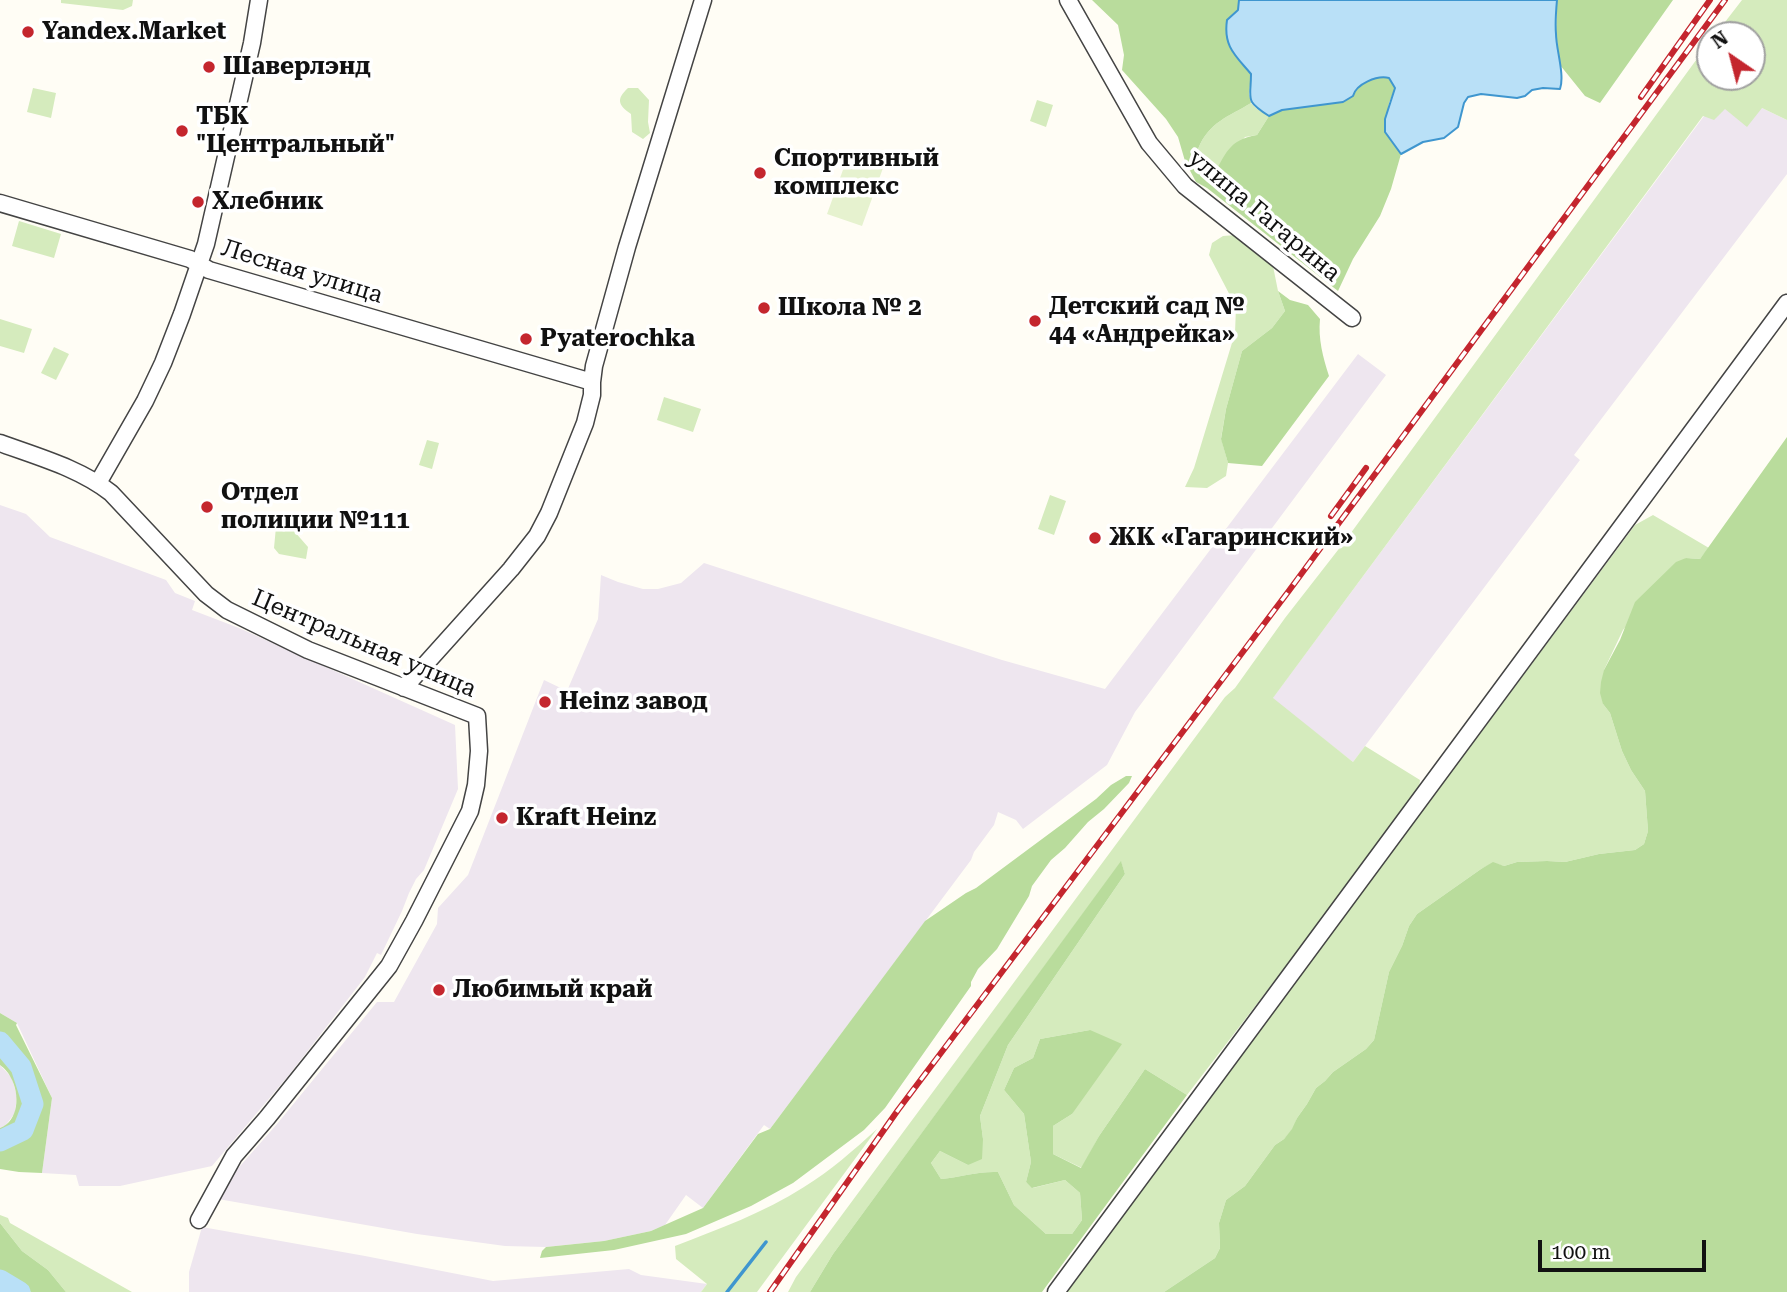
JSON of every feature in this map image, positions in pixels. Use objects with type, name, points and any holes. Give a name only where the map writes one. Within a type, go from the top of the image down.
[{"type":"street","points":[[98,483],[145,401],[163,363],[206,244],[252,43],[259,0]]},
{"type":"street","points":[[404,688],[511,569],[537,536],[549,513],[585,422],[592,395],[594,366],[627,247],[703,0]]},
{"type":"street","name":"улица Гагарина","points":[[1068,0],[1149,143],[1185,186],[1352,318]]},
{"type":"street","name":"Лесная улица","points":[[0,203],[190,259],[209,270],[592,382]]},
{"type":"street","points":[[1056,1292],[1787,303]]},
{"type":"street","name":"Центральная улица","points":[[0,443],[70,469],[98,483],[227,610],[308,650],[477,716],[479,751],[470,811],[389,966],[234,1156],[199,1220]]},
{"type":"shaded area","points":[[1725,108],[1762,108],[1787,120],[1787,174],[1574,455],[1580,460],[1353,762],[1272,699],[1704,116]]},
{"type":"shaded area","points":[[1358,354],[1386,375],[1135,712],[1107,765],[1023,829],[1016,820],[998,812],[994,825],[971,860],[770,1129],[764,1125],[703,1208],[686,1195],[665,1225],[651,1231],[604,1241],[546,1247],[505,1246],[417,1234],[218,1199],[219,1190],[377,1002],[394,1002],[437,924],[438,908],[468,875],[544,680],[567,691],[598,619],[601,575],[643,589],[658,589],[681,583],[704,563],[1002,660],[1105,689]]},
{"type":"shaded area","points":[[0,505],[26,514],[50,537],[166,580],[175,593],[195,601],[192,610],[239,628],[455,725],[458,789],[424,870],[416,879],[381,955],[377,953],[365,977],[289,1075],[212,1166],[120,1186],[79,1186],[76,1175],[42,1173],[52,1098],[17,1023],[0,1013]]},
{"type":"shaded area","points":[[0,1065],[12,1078],[17,1096],[15,1113],[5,1126],[0,1128]]},
{"type":"shaded area","points":[[202,1227],[493,1281],[629,1269],[641,1275],[707,1284],[701,1292],[189,1292],[189,1272]]},
{"type":"green space","points":[[61,0],[133,0],[132,6],[123,10],[61,3]]},
{"type":"green space","points":[[1092,0],[1239,0],[1238,10],[1226,29],[1230,45],[1251,74],[1251,103],[1220,121],[1202,140],[1198,149],[1213,176],[1229,149],[1240,140],[1257,135],[1269,116],[1282,110],[1343,102],[1361,84],[1381,76],[1389,78],[1395,88],[1389,103],[1385,132],[1401,154],[1380,216],[1353,259],[1338,291],[1196,182],[1185,161],[1178,137],[1166,119],[1122,70],[1124,55],[1118,25]]},
{"type":"green space","points":[[1557,0],[1673,0],[1600,103],[1585,96],[1560,65],[1556,33]]},
{"type":"green space","points":[[1742,0],[1787,0],[1787,120],[1762,108],[1747,127],[1725,109],[1714,120],[1703,116],[1273,698],[1353,762],[1365,746],[1420,780],[1419,788],[1398,820],[1187,1095],[1145,1069],[1099,1136],[1082,1168],[1053,1154],[1053,1126],[1072,1114],[1090,1030],[1040,1039],[1033,1058],[1014,1068],[1004,1090],[1024,1114],[1031,1162],[1026,1182],[1033,1188],[1065,1180],[1080,1193],[1082,1220],[1072,1234],[1046,1234],[1014,1205],[998,1172],[941,1179],[931,1163],[940,1151],[968,1165],[983,1139],[980,1116],[1008,1045],[1125,874],[1121,862],[833,1254],[810,1292],[788,1292],[796,1277],[1225,697],[1235,688],[1345,541],[1696,60],[1696,91],[1766,91],[1766,21],[1726,21]]},
{"type":"green space","points":[[33,88],[56,93],[51,118],[27,112]]},
{"type":"green space","points":[[628,88],[638,88],[649,100],[650,133],[643,139],[632,132],[631,114],[620,102]]},
{"type":"green space","points":[[1037,100],[1053,105],[1046,127],[1030,121]]},
{"type":"green space","points":[[1251,103],[1269,116],[1257,135],[1245,137],[1214,176],[1198,149],[1202,140],[1220,121]]},
{"type":"green space","points":[[848,156],[883,168],[862,226],[827,214]]},
{"type":"green space","points":[[19,221],[61,234],[54,258],[12,246]]},
{"type":"green space","points":[[1236,235],[1258,250],[1273,266],[1285,311],[1272,328],[1242,351],[1221,438],[1228,463],[1226,476],[1207,488],[1185,487],[1194,468],[1235,333],[1236,307],[1209,255],[1212,243],[1223,236]]},
{"type":"green space","points":[[1278,291],[1290,300],[1308,305],[1320,319],[1322,348],[1329,376],[1262,466],[1228,463],[1221,439],[1226,409],[1242,351],[1272,328],[1285,311]]},
{"type":"green space","points":[[0,319],[32,329],[24,353],[0,346]]},
{"type":"green space","points":[[54,347],[69,354],[56,380],[41,373]]},
{"type":"green space","points":[[664,397],[701,409],[693,432],[657,420]]},
{"type":"green space","points":[[1787,437],[1787,1292],[1164,1292],[1215,1258],[1220,1248],[1219,1223],[1226,1200],[1245,1186],[1275,1145],[1284,1139],[1316,1088],[1374,1040],[1389,972],[1417,914],[1493,862],[1504,866],[1517,862],[1565,862],[1599,854],[1635,850],[1644,844],[1648,831],[1645,791],[1631,770],[1610,713],[1603,704],[1600,693],[1604,670],[1620,640],[1635,602],[1676,562],[1686,558],[1700,559]]},
{"type":"green space","points":[[427,440],[439,443],[432,469],[419,465]]},
{"type":"green space","points":[[1050,495],[1066,501],[1054,535],[1038,529]]},
{"type":"green space","points":[[1653,515],[1709,548],[1700,559],[1686,558],[1623,630],[1604,670],[1603,704],[1610,713],[1631,770],[1645,791],[1648,831],[1644,844],[1635,850],[1599,854],[1565,862],[1517,862],[1504,866],[1493,863],[1417,914],[1389,972],[1374,1040],[1316,1088],[1293,1129],[1275,1145],[1245,1186],[1226,1200],[1219,1223],[1220,1248],[1215,1258],[1164,1292],[1065,1292],[1635,525]]},
{"type":"green space","points":[[276,527],[294,531],[308,547],[306,559],[279,554],[274,548]]},
{"type":"green space","points":[[1126,776],[1132,776],[1129,783],[1051,860],[1032,886],[1029,896],[997,949],[978,969],[971,986],[885,1108],[864,1130],[793,1183],[751,1206],[686,1234],[614,1250],[540,1258],[546,1247],[604,1241],[651,1231],[703,1208],[758,1134],[770,1129],[925,921],[976,888]]},
{"type":"green space","points":[[1121,861],[1125,874],[1008,1045],[980,1116],[982,1159],[968,1165],[940,1151],[931,1163],[941,1179],[998,1172],[1014,1205],[1046,1234],[1072,1234],[1082,1220],[1080,1193],[1065,1180],[1032,1188],[1026,1182],[1031,1162],[1024,1114],[1004,1090],[1014,1068],[1033,1058],[1040,1039],[1090,1030],[1122,1044],[1072,1114],[1053,1126],[1053,1154],[1081,1168],[1099,1136],[1145,1069],[1187,1095],[1042,1292],[810,1292],[833,1254]]},
{"type":"green space","points":[[0,1013],[17,1023],[52,1098],[42,1173],[0,1169],[0,1128],[14,1113],[16,1092],[10,1076],[0,1065]]},
{"type":"green space","points":[[877,1129],[757,1292],[701,1292],[707,1284],[676,1259],[675,1246],[741,1220],[789,1196],[814,1181]]},
{"type":"green space","points":[[0,1215],[132,1292],[66,1292],[48,1270],[22,1251],[0,1223]]},
{"type":"green space","points":[[0,1223],[22,1251],[48,1270],[66,1292],[31,1292],[0,1272]]},
{"type":"green space","points":[[0,1272],[31,1292],[0,1292]]},
{"type":"water","points":[[1239,0],[1557,0],[1556,40],[1560,89],[1532,90],[1517,98],[1481,94],[1468,97],[1458,127],[1444,138],[1423,142],[1401,154],[1385,132],[1385,119],[1395,88],[1389,78],[1368,81],[1343,102],[1282,110],[1269,116],[1252,103],[1251,74],[1232,50],[1227,37],[1227,20],[1238,10]]},
{"type":"waterway","points":[[0,1042],[21,1067],[33,1104],[23,1130],[0,1141]]},
{"type":"waterway","points":[[727,1292],[766,1242]]},
{"type":"waterway","points":[[0,1280],[20,1292]]},
{"type":"railway","points":[[1641,97],[1710,0]]},
{"type":"railway","points":[[770,1292],[898,1110],[1288,592],[1725,0]]},
{"type":"railway","points":[[1331,516],[1366,468]]},
{"type":"place","name":"Yandex.Market","points":[[28,32]]},
{"type":"place","name":"Шаверлэнд","points":[[209,67]]},
{"type":"place","name":"ТБК \"Центральный\"","points":[[182,131]]},
{"type":"place","name":"Спортивный комплекс","points":[[760,173]]},
{"type":"place","name":"Хлебник","points":[[198,202]]},
{"type":"place","name":"Школа № 2","points":[[764,308]]},
{"type":"place","name":"Детский сад № 44 «Андрейка»","points":[[1035,321]]},
{"type":"place","name":"Pyaterochka","points":[[526,339]]},
{"type":"place","name":"Отдел полиции №111","points":[[207,507]]},
{"type":"place","name":"ЖК «Гагаринский»","points":[[1095,538]]},
{"type":"place","name":"Heinz завод","points":[[545,702]]},
{"type":"place","name":"Kraft Heinz","points":[[502,818]]},
{"type":"place","name":"Любимый край","points":[[439,990]]}]
